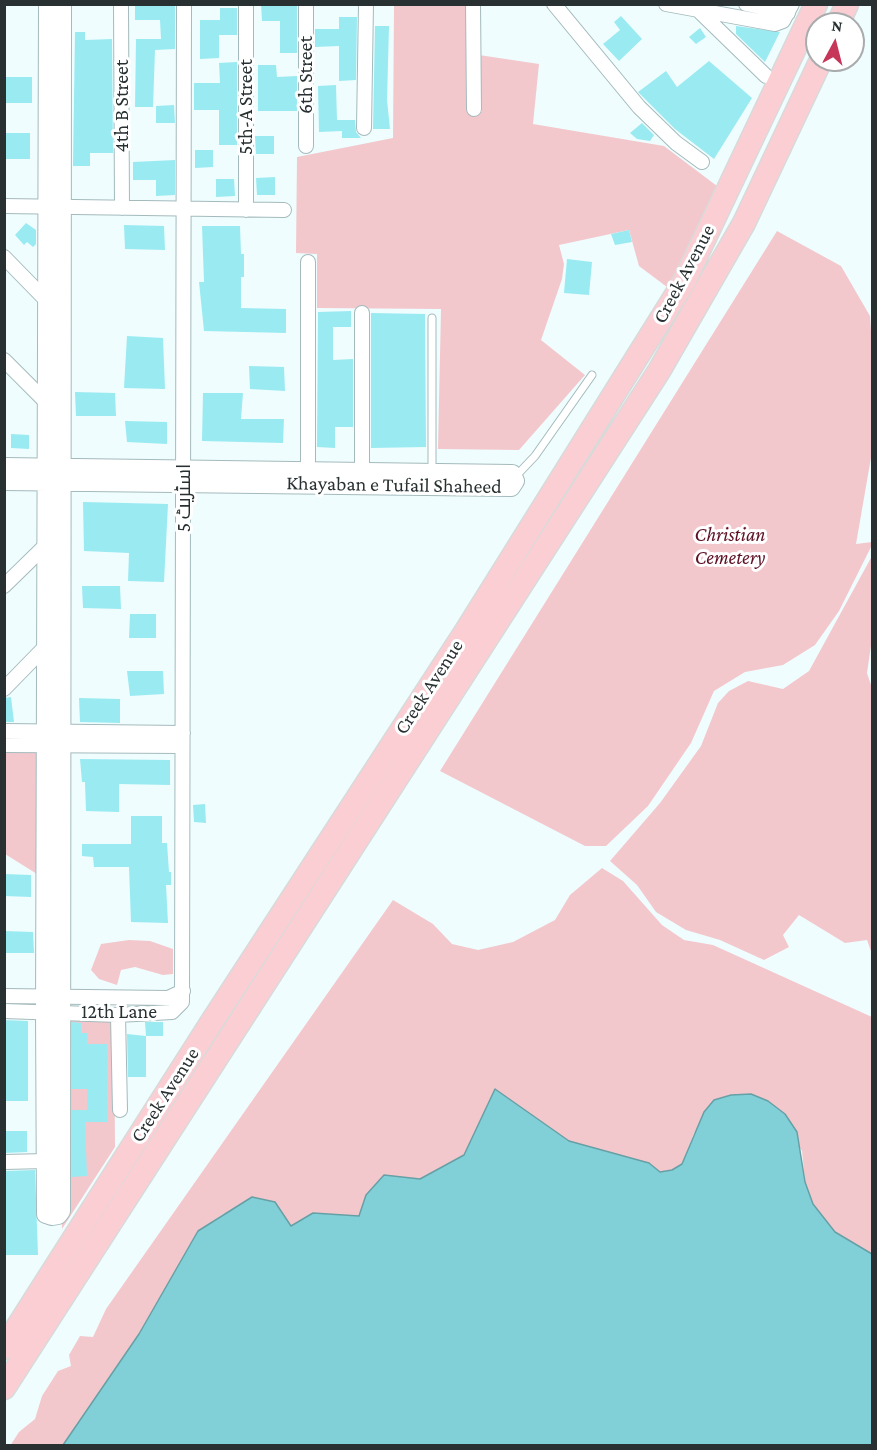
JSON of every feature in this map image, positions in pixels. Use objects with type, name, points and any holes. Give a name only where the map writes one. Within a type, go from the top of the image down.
[{"type":"main road","name":"Creek Avenue","points":[[4,1348],[213,1020],[466,631],[684,282],[816,4]]},
{"type":"main road","name":"Creek Avenue","points":[[4,1388],[659,371],[744,224],[815,72]]},
{"type":"street","points":[[48,4],[53,207],[53,1004],[61,1210],[55,1216],[46,1214],[53,1004]]},
{"type":"street","points":[[53,738],[45,646],[46,545],[54,474],[46,402],[46,300],[53,207],[62,4]]},
{"type":"street","name":"4th B Street","points":[[121,4],[122,208]]},
{"type":"street","name":"اسٹریٹ 5","points":[[183,991],[184,4]]},
{"type":"street","name":"5th-A Street","points":[[246,4],[246,210]]},
{"type":"street","name":"6th Street","points":[[306,4],[306,146]]},
{"type":"street","points":[[364,128],[366,4]]},
{"type":"street","points":[[473,4],[474,109]]},
{"type":"street","points":[[554,4],[639,107],[676,144],[702,162]]},
{"type":"street","points":[[666,4],[695,7],[775,24],[783,21],[790,9],[746,4]]},
{"type":"street","points":[[695,7],[766,76]]},
{"type":"street","points":[[4,206],[284,210]]},
{"type":"street","points":[[4,257],[46,300]]},
{"type":"street","points":[[308,262],[308,469]]},
{"type":"street","points":[[362,313],[362,471]]},
{"type":"street","points":[[4,360],[46,402]]},
{"type":"street","name":"Khayaban e Tufail Shaheed","points":[[6,469],[54,474],[185,475],[511,487],[514,485],[515,477],[512,474],[308,469],[185,475]]},
{"type":"street","points":[[4,586],[46,545]]},
{"type":"street","points":[[4,689],[45,646]]},
{"type":"street","points":[[4,731],[53,738],[182,739]]},
{"type":"street","points":[[4,745],[53,738]]},
{"type":"street","name":"12th Lane","points":[[4,1011],[53,1004],[168,998],[183,991]]},
{"type":"street","name":"12th Lane","points":[[4,996],[118,1015],[172,1011],[182,1002],[183,991]]},
{"type":"street","points":[[118,1015],[120,1110]]},
{"type":"street","points":[[4,1162],[46,1161]]},
{"type":"lane","points":[[432,318],[432,472]]},
{"type":"lane","points":[[515,477],[536,456],[592,375]]},
{"type":"green space","points":[[394,5],[469,5],[472,111],[482,112],[479,55],[539,64],[533,124],[664,146],[717,186],[704,217],[704,226],[667,287],[639,266],[629,230],[559,245],[564,264],[562,279],[541,340],[585,375],[519,450],[438,449],[441,309],[317,308],[317,254],[296,253],[297,157],[393,138]]},
{"type":"green space","name":"Christian Cemetery","points":[[777,231],[841,266],[870,316],[872,452],[856,544],[872,542],[872,545],[839,611],[815,645],[783,665],[745,672],[714,691],[691,743],[648,806],[606,846],[585,846],[440,771]]},
{"type":"green space","points":[[872,556],[872,639],[867,673],[872,688],[872,954],[867,940],[845,943],[799,915],[783,935],[789,947],[764,960],[720,940],[686,930],[656,912],[637,885],[610,861],[660,803],[701,746],[718,703],[729,691],[748,681],[783,689],[809,671]]},
{"type":"green space","points":[[5,751],[39,751],[37,874],[5,854]]},
{"type":"green space","points":[[602,868],[623,881],[662,925],[684,940],[713,945],[872,1017],[872,1254],[835,1232],[813,1204],[805,1182],[802,1151],[768,1101],[751,1094],[731,1095],[694,1133],[682,1164],[672,1170],[660,1172],[649,1163],[569,1141],[495,1089],[464,1155],[420,1179],[384,1175],[366,1195],[359,1216],[313,1213],[291,1226],[275,1202],[223,1214],[198,1231],[139,1334],[63,1445],[10,1446],[19,1432],[35,1419],[42,1396],[58,1371],[71,1366],[69,1355],[80,1336],[93,1337],[106,1309],[393,900],[433,924],[452,944],[478,950],[513,942],[555,920],[570,895]]},
{"type":"green space","points":[[129,940],[150,941],[173,949],[173,974],[163,975],[135,967],[121,970],[117,985],[99,979],[91,970],[101,944]]},
{"type":"green space","points":[[63,1017],[114,1018],[115,1147],[62,1229]]},
{"type":"water","points":[[495,1089],[569,1141],[649,1163],[660,1172],[672,1170],[682,1164],[704,1112],[714,1100],[731,1095],[751,1094],[768,1101],[785,1114],[797,1132],[805,1182],[813,1204],[835,1232],[872,1254],[872,1445],[63,1445],[139,1334],[198,1231],[252,1197],[275,1202],[291,1226],[313,1213],[359,1216],[366,1195],[384,1175],[420,1179],[464,1155]]},
{"type":"building","points":[[135,4],[175,4],[175,49],[155,50],[153,107],[135,107],[136,39],[161,39],[160,20],[135,20]]},
{"type":"building","points":[[261,4],[297,4],[297,53],[280,53],[280,21],[262,21]]},
{"type":"building","points":[[220,8],[237,8],[237,35],[219,35],[219,58],[200,59],[200,20],[220,20]]},
{"type":"building","points":[[621,16],[642,39],[619,61],[603,44],[620,30],[614,22]]},
{"type":"building","points":[[339,17],[357,17],[356,80],[339,81],[339,46],[315,47],[315,29],[339,29]]},
{"type":"building","points":[[375,26],[389,26],[387,100],[390,129],[373,129]]},
{"type":"building","points":[[736,26],[780,32],[765,62],[736,34]]},
{"type":"building","points":[[700,28],[706,37],[696,44],[689,37]]},
{"type":"building","points":[[75,32],[85,32],[85,40],[112,39],[113,153],[90,153],[90,166],[73,166]]},
{"type":"building","points":[[709,61],[752,98],[714,159],[675,129],[638,92],[666,71],[677,87]]},
{"type":"building","points":[[237,62],[237,145],[219,145],[219,110],[194,110],[194,83],[220,83],[219,63]]},
{"type":"building","points":[[258,65],[276,65],[277,77],[297,76],[297,111],[258,111]]},
{"type":"building","points":[[4,77],[32,77],[32,103],[4,103]]},
{"type":"building","points":[[336,85],[337,120],[355,120],[356,132],[361,138],[342,138],[342,131],[319,132],[318,86]]},
{"type":"building","points":[[174,105],[175,123],[156,123],[156,106]]},
{"type":"building","points":[[642,123],[654,135],[650,141],[637,139],[630,133]]},
{"type":"building","points":[[4,133],[30,133],[30,159],[4,159]]},
{"type":"building","points":[[255,136],[274,136],[274,154],[256,154]]},
{"type":"building","points":[[195,150],[213,150],[213,167],[195,168]]},
{"type":"building","points":[[175,160],[175,195],[156,196],[156,180],[133,180],[133,162]]},
{"type":"building","points":[[275,177],[275,195],[257,195],[256,178]]},
{"type":"building","points":[[216,179],[234,179],[235,196],[216,197]]},
{"type":"building","points":[[26,223],[36,230],[36,244],[33,247],[27,242],[24,245],[15,235]]},
{"type":"building","points":[[124,225],[164,226],[165,250],[125,249]]},
{"type":"building","points":[[202,226],[240,226],[241,254],[244,254],[241,308],[286,309],[286,333],[204,331],[199,282],[204,282]]},
{"type":"building","points":[[629,230],[632,242],[615,245],[611,234]]},
{"type":"building","points":[[567,259],[592,262],[589,295],[564,293]]},
{"type":"building","points":[[351,311],[351,327],[333,327],[333,360],[353,359],[353,427],[335,427],[335,448],[317,447],[318,312]]},
{"type":"building","points":[[371,313],[425,314],[426,447],[371,448]]},
{"type":"building","points":[[127,336],[163,338],[165,389],[124,388]]},
{"type":"building","points":[[249,366],[284,367],[285,391],[250,389]]},
{"type":"building","points":[[75,392],[115,393],[116,416],[76,416]]},
{"type":"building","points":[[203,393],[243,393],[241,419],[284,419],[283,443],[202,441]]},
{"type":"building","points":[[125,421],[167,422],[167,444],[127,442]]},
{"type":"building","points":[[11,434],[29,435],[29,449],[11,448]]},
{"type":"building","points":[[83,502],[168,504],[164,582],[128,581],[129,553],[84,551]]},
{"type":"building","points":[[82,586],[120,586],[121,609],[83,608]]},
{"type":"building","points":[[130,614],[156,614],[156,638],[129,638]]},
{"type":"building","points":[[127,671],[163,671],[164,694],[130,696]]},
{"type":"building","points":[[11,697],[14,722],[4,722],[4,698]]},
{"type":"building","points":[[79,698],[120,699],[120,723],[80,722]]},
{"type":"building","points":[[80,759],[170,760],[170,785],[119,784],[119,812],[86,811],[85,782],[82,782]]},
{"type":"building","points":[[205,804],[206,823],[194,822],[193,805]]},
{"type":"building","points":[[131,816],[162,816],[162,843],[167,843],[169,872],[171,872],[171,885],[166,885],[168,923],[131,922],[129,867],[94,867],[93,857],[82,856],[82,844],[131,844]]},
{"type":"building","points":[[4,874],[31,875],[31,897],[4,896]]},
{"type":"building","points":[[4,931],[33,932],[34,953],[4,953]]},
{"type":"building","points":[[4,1020],[28,1021],[28,1101],[4,1101]]},
{"type":"building","points":[[72,1022],[81,1023],[81,1033],[87,1033],[87,1044],[107,1044],[107,1122],[85,1122],[87,1176],[72,1177],[72,1110],[87,1110],[87,1089],[72,1089]]},
{"type":"building","points":[[145,1022],[163,1022],[163,1036],[146,1036]]},
{"type":"building","points":[[127,1034],[146,1036],[146,1077],[128,1077]]},
{"type":"building","points":[[4,1131],[27,1131],[27,1152],[4,1153]]},
{"type":"building","points":[[35,1170],[38,1255],[4,1255],[4,1171]]}]
